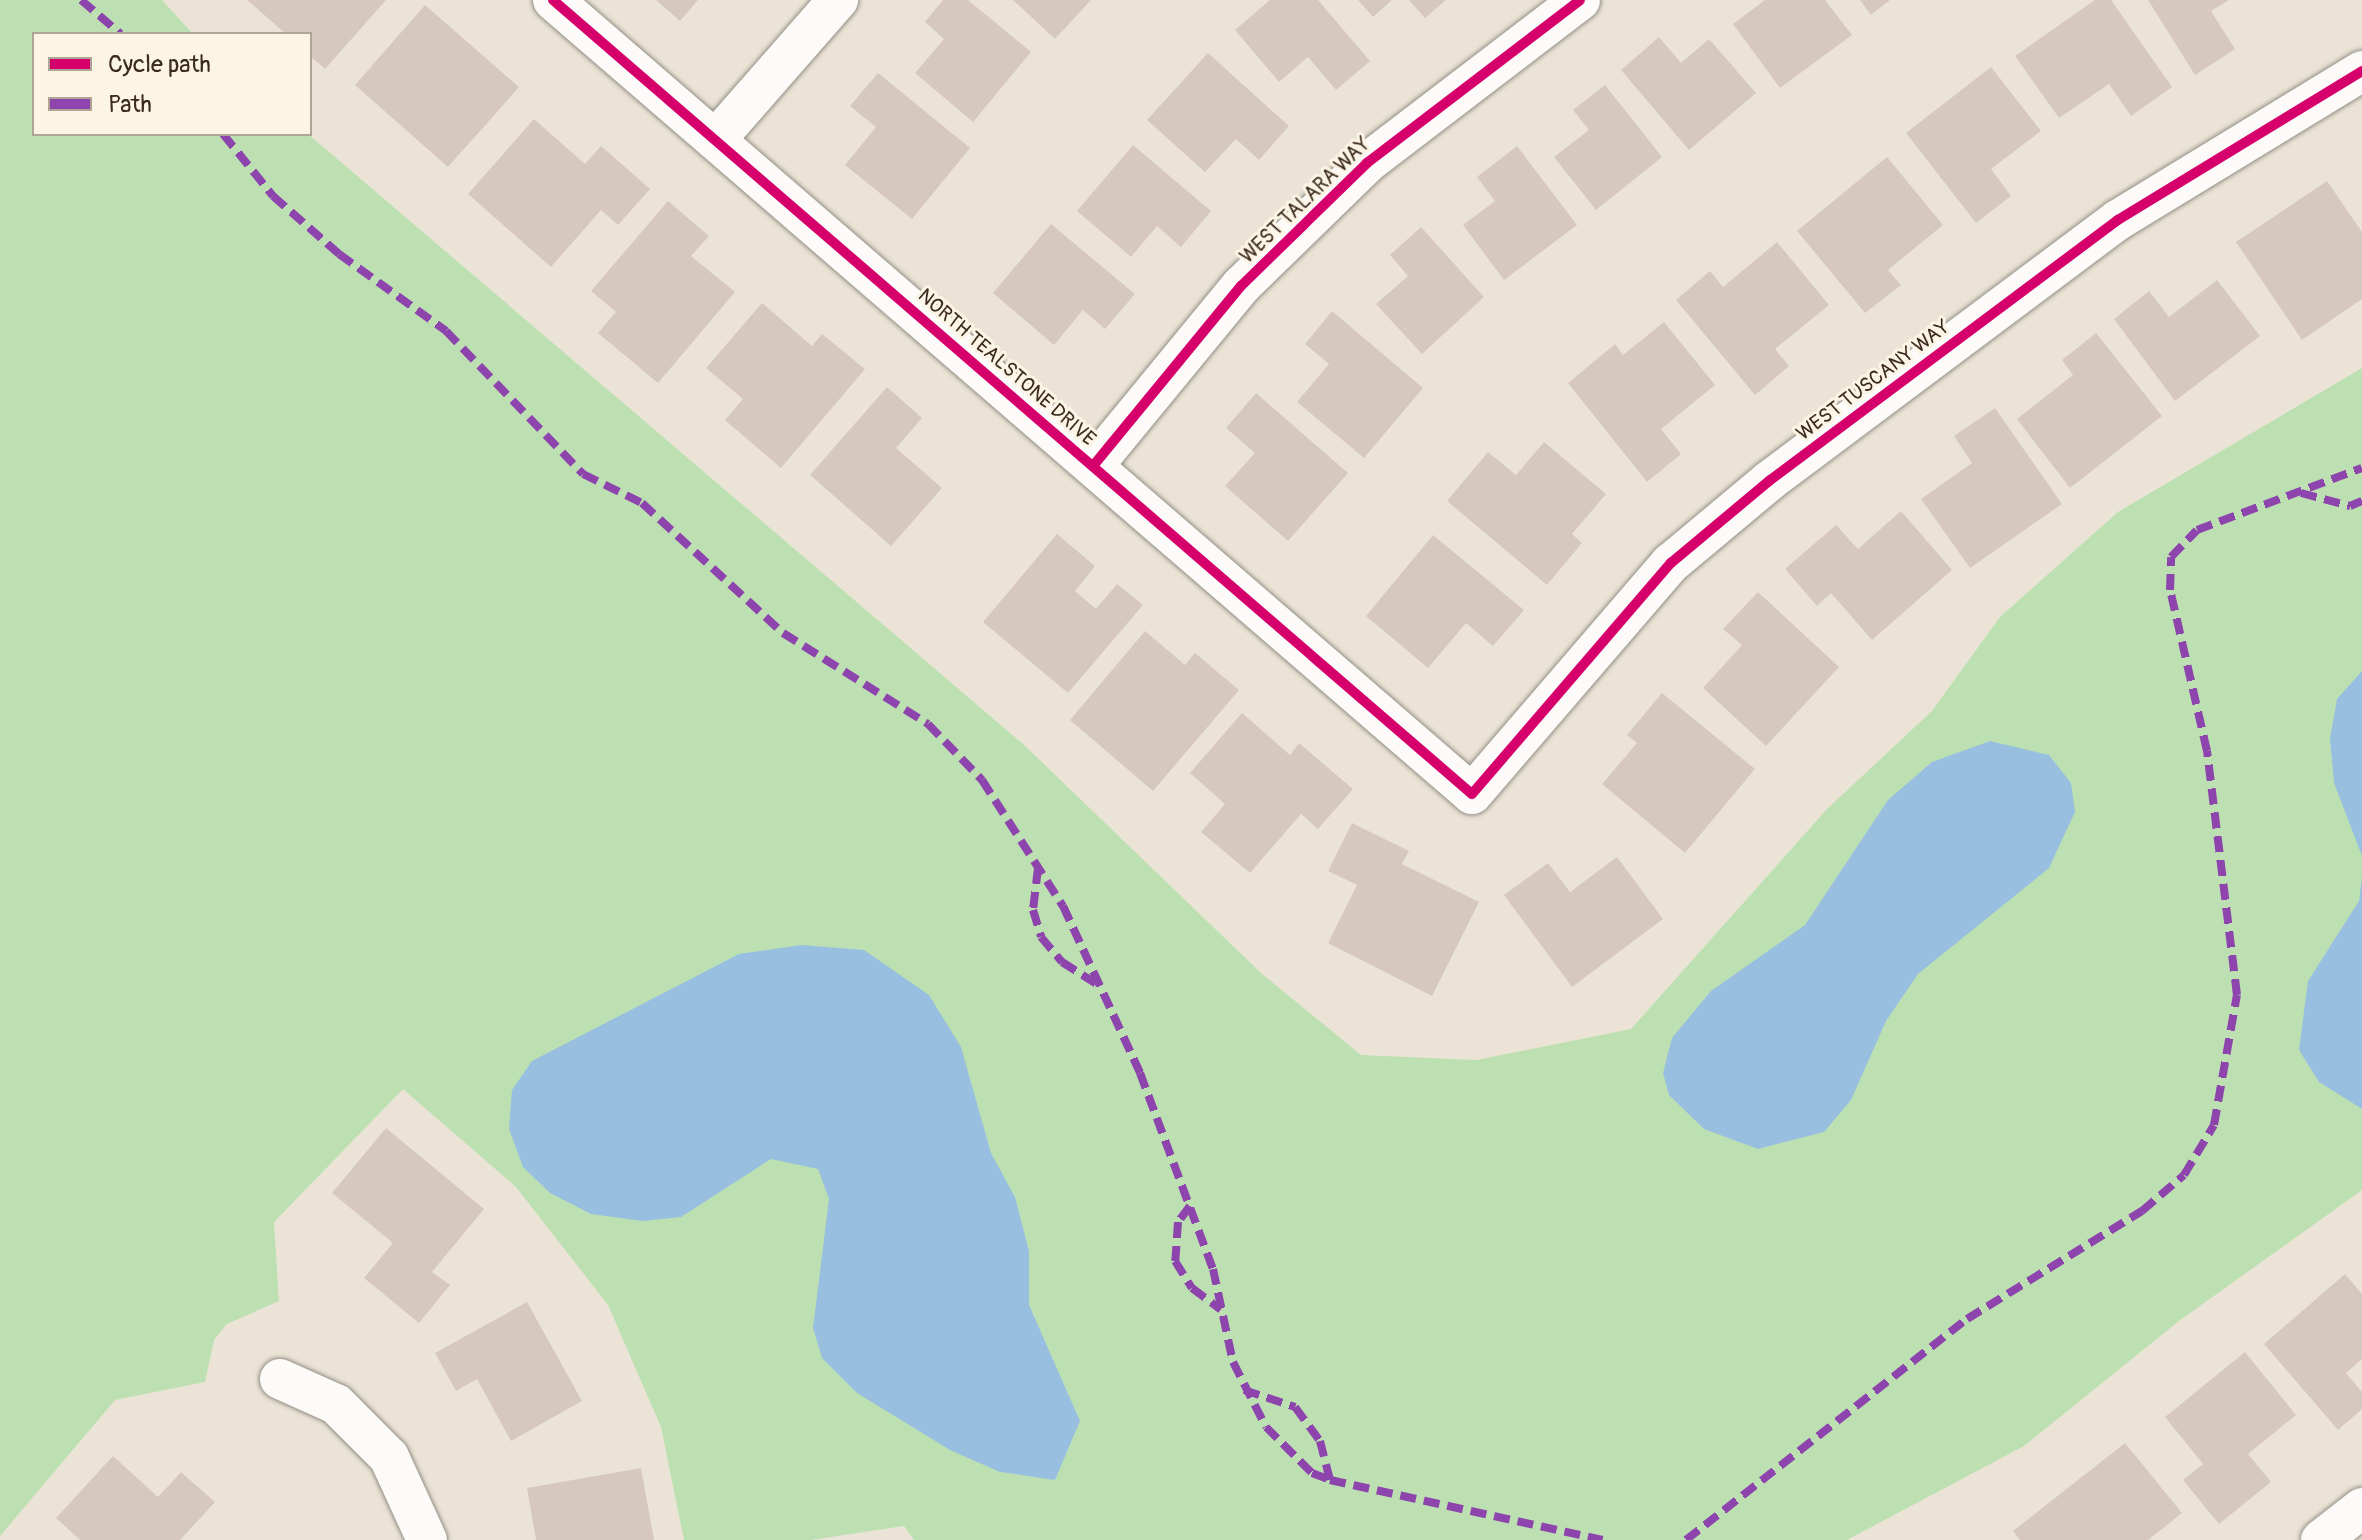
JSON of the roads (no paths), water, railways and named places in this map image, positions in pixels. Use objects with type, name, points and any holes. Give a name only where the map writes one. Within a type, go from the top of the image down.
[{"type":"street","name":"NORTH TEALSTONE DRIVE","points":[[553,0],[717,138],[1472,794]]},
{"type":"street","points":[[717,138],[838,0]]},
{"type":"street","name":"WEST TALARA WAY","points":[[1093,466],[1241,286],[1367,163],[1580,0]]},
{"type":"street","name":"WEST TUSCANY WAY","points":[[1472,794],[1671,563],[1769,481],[2118,220],[2362,71]]},
{"type":"street","points":[[280,1379],[336,1404],[389,1457],[427,1540]]},
{"type":"street","points":[[2321,1540],[2362,1508]]},
{"type":"water","points":[[2362,671],[2362,856],[2334,783],[2330,738],[2337,699]]},
{"type":"water","points":[[1990,741],[2049,755],[2071,783],[2075,812],[2049,868],[1918,974],[1886,1021],[1851,1100],[1824,1132],[1758,1149],[1704,1129],[1669,1095],[1663,1073],[1672,1038],[1711,991],[1805,925],[1888,800],[1932,762]]},
{"type":"water","points":[[2362,876],[2362,1109],[2319,1082],[2299,1050],[2308,981],[2359,901]]},
{"type":"water","points":[[801,945],[864,950],[929,995],[961,1047],[991,1153],[1015,1197],[1029,1251],[1029,1305],[1080,1421],[1055,1480],[1000,1472],[950,1450],[857,1393],[822,1358],[813,1328],[829,1199],[818,1169],[771,1159],[681,1217],[642,1221],[591,1214],[550,1193],[523,1167],[509,1129],[512,1090],[532,1061],[739,954]]}]
